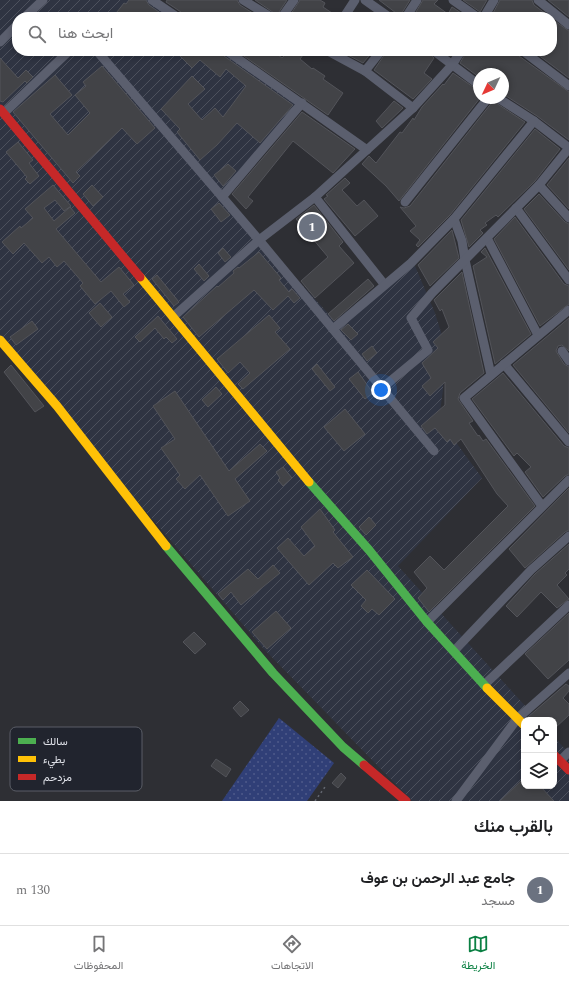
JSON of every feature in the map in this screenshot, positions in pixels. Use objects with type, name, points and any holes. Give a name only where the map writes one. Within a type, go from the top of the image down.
[{"type":"street","points":[[31,12],[43,0]]},
{"type":"street","points":[[243,0],[263,12]]},
{"type":"street","points":[[286,12],[294,0]]},
{"type":"street","points":[[347,12],[355,0]]},
{"type":"street","points":[[365,0],[382,12]]},
{"type":"street","points":[[409,12],[417,0]]},
{"type":"street","points":[[454,0],[470,12]]},
{"type":"street","points":[[487,12],[494,0]]},
{"type":"street","points":[[538,0],[553,12]]},
{"type":"street","points":[[155,1],[170,12]]},
{"type":"street","points":[[557,15],[569,25]]},
{"type":"street","points":[[0,42],[12,30]]},
{"type":"street","points":[[63,56],[2,111],[173,317],[284,454],[369,550],[427,622],[484,685],[521,722],[456,801]]},
{"type":"street","points":[[101,56],[260,240],[434,451]]},
{"type":"street","points":[[234,56],[367,150]]},
{"type":"street","points":[[338,56],[365,70],[414,108]]},
{"type":"street","points":[[365,70],[377,56]]},
{"type":"street","points":[[440,56],[473,81]]},
{"type":"street","points":[[173,317],[260,240],[315,197],[414,108],[452,65],[458,56]]},
{"type":"street","points":[[529,56],[569,86]]},
{"type":"street","points":[[222,197],[302,103]]},
{"type":"street","points":[[404,202],[483,104]]},
{"type":"street","points":[[382,388],[428,350],[411,318],[465,260],[539,185],[569,148],[534,121],[507,104]]},
{"type":"street","points":[[333,329],[384,284],[411,263],[454,219],[534,121]]},
{"type":"street","points":[[539,185],[569,218]]},
{"type":"street","points":[[315,197],[384,284]]},
{"type":"street","points":[[516,208],[569,280]]},
{"type":"street","points":[[454,219],[462,241],[491,375]]},
{"type":"street","points":[[487,238],[538,335]]},
{"type":"street","points":[[542,506],[464,398],[569,310]]},
{"type":"street","points":[[0,340],[57,406],[168,549],[273,673],[343,747],[406,801]]},
{"type":"street","points":[[562,351],[569,361]]},
{"type":"street","points":[[504,364],[569,442]]},
{"type":"street","points":[[427,622],[569,480]]},
{"type":"street","points":[[454,651],[530,570],[569,536]]},
{"type":"street","points":[[484,685],[569,605]]},
{"type":"street","points":[[526,717],[569,673]]},
{"type":"street","points":[[569,752],[557,758],[569,770]]},
{"type":"path","points":[[315,801],[325,787]]},
{"type":"shaded area","points":[[0,0],[158,0],[171,12],[12,12],[12,56],[234,56],[302,103],[222,197],[335,321],[386,279],[415,266],[435,313],[445,345],[443,390],[439,419],[482,478],[398,566],[535,717],[521,717],[521,789],[557,789],[557,740],[569,753],[569,801],[412,801],[263,648],[0,342]]},
{"type":"shaded area","points":[[279,718],[334,763],[307,801],[222,801]]},
{"type":"building","points":[[129,0],[146,0],[149,5],[159,12],[117,12],[124,3],[126,4]]},
{"type":"building","points":[[167,0],[237,0],[240,5],[251,12],[181,12],[166,2]]},
{"type":"building","points":[[255,0],[287,0],[279,12],[273,12]]},
{"type":"building","points":[[300,0],[320,0],[325,3],[323,7],[330,12],[292,12]]},
{"type":"building","points":[[379,0],[410,0],[402,12],[395,12]]},
{"type":"building","points":[[423,0],[438,0],[434,4],[445,12],[416,12]]},
{"type":"building","points":[[463,0],[487,0],[480,12]]},
{"type":"building","points":[[500,0],[532,0],[534,5],[543,12],[494,12]]},
{"type":"building","points":[[548,0],[569,0],[569,17]]},
{"type":"building","points":[[452,7],[460,12],[449,12]]},
{"type":"building","points":[[557,23],[569,31],[569,78],[540,56],[557,56]]},
{"type":"building","points":[[180,56],[224,56],[293,105],[260,143],[237,123],[217,145],[200,160],[177,132],[180,129],[161,109],[192,76],[205,89],[188,104],[202,120],[215,108],[223,117],[246,86],[226,69],[220,77],[200,60],[192,68]]},
{"type":"building","points":[[244,56],[279,56],[282,58],[284,56],[302,56],[300,59],[312,69],[313,68],[325,76],[323,79],[343,93],[328,115]]},
{"type":"building","points":[[350,56],[369,56],[363,63]]},
{"type":"building","points":[[384,56],[432,56],[434,58],[424,73],[432,79],[413,99],[374,70]]},
{"type":"building","points":[[464,56],[519,56],[569,92],[569,140],[537,116],[509,98],[509,68],[473,68],[473,73],[460,63]]},
{"type":"building","points":[[0,58],[18,78],[26,70],[33,77],[27,83],[25,81],[3,102],[0,101]]},
{"type":"building","points":[[102,66],[155,128],[137,144],[122,128],[76,172],[80,176],[73,183],[13,112],[55,75],[72,95],[50,114],[68,135],[90,113],[75,95],[86,86],[83,82]]},
{"type":"building","points":[[453,73],[473,87],[473,104],[475,104],[399,201],[386,186],[362,164],[369,156],[376,163],[400,132],[402,133],[413,118],[414,120],[422,107],[443,84],[444,85]]},
{"type":"building","points":[[394,101],[403,108],[382,128],[376,121]]},
{"type":"building","points":[[491,104],[498,104],[525,122],[450,215],[418,247],[416,245],[420,240],[410,231],[416,226],[400,207],[404,208],[410,206]]},
{"type":"building","points":[[302,112],[355,149],[333,173],[293,141],[248,197],[253,201],[246,209],[232,194]]},
{"type":"building","points":[[535,129],[560,149],[535,181],[498,217],[496,215],[485,223],[487,225],[480,230],[483,233],[469,247],[461,220]]},
{"type":"building","points":[[18,142],[33,160],[29,163],[39,176],[30,184],[25,179],[27,177],[6,152]]},
{"type":"building","points":[[569,158],[569,209],[547,185]]},
{"type":"building","points":[[228,164],[236,171],[223,186],[214,175]]},
{"type":"building","points":[[345,178],[350,183],[342,190],[357,206],[364,200],[378,216],[355,236],[324,199],[328,196],[326,195]]},
{"type":"building","points":[[53,185],[71,206],[64,211],[55,200],[44,208],[54,221],[70,207],[75,213],[56,229],[101,282],[119,267],[134,285],[123,294],[130,302],[124,307],[111,291],[95,304],[80,286],[83,283],[64,261],[57,267],[49,257],[42,263],[24,243],[13,254],[2,242],[20,226],[21,228],[33,218],[25,209]]},
{"type":"building","points":[[92,185],[103,197],[93,206],[83,194]]},
{"type":"building","points":[[539,194],[565,222],[569,224],[569,270],[524,209]]},
{"type":"building","points":[[219,203],[230,215],[221,222],[211,209]]},
{"type":"building","points":[[314,205],[343,242],[339,246],[354,263],[315,298],[301,281],[328,257],[296,219]]},
{"type":"building","points":[[515,217],[564,284],[569,286],[569,304],[540,326],[494,239]]},
{"type":"building","points":[[452,230],[459,258],[430,286],[418,265]]},
{"type":"building","points":[[223,248],[231,257],[225,262],[218,253]]},
{"type":"building","points":[[485,248],[531,334],[495,364],[473,266],[487,257],[481,252]]},
{"type":"building","points":[[259,252],[281,278],[279,280],[289,292],[292,289],[300,298],[294,303],[288,296],[273,310],[254,290],[199,337],[183,317],[217,286],[218,287],[234,273],[233,271]]},
{"type":"building","points":[[199,264],[209,276],[204,281],[194,269]]},
{"type":"building","points":[[462,272],[484,373],[460,393],[458,399],[473,421],[469,423],[478,436],[479,435],[483,441],[486,439],[535,506],[429,612],[418,598],[427,588],[414,572],[430,556],[444,570],[508,506],[497,494],[461,439],[454,445],[450,439],[447,442],[435,428],[427,434],[421,426],[445,405],[445,382],[430,396],[422,386],[431,378],[422,363],[438,348],[433,342],[449,327],[442,309],[440,311],[434,300]]},
{"type":"building","points":[[157,275],[179,302],[174,306],[152,279]]},
{"type":"building","points":[[368,279],[374,286],[334,321],[328,314]]},
{"type":"building","points":[[100,303],[112,317],[101,327],[89,313]]},
{"type":"building","points":[[269,315],[280,328],[275,332],[290,349],[243,389],[238,384],[250,373],[240,362],[228,373],[217,359]]},
{"type":"building","points":[[158,316],[177,339],[172,343],[166,337],[164,339],[155,328],[140,342],[135,337]]},
{"type":"building","points":[[569,318],[569,351],[562,345],[558,346],[556,351],[564,364],[569,367],[569,433],[513,365]]},
{"type":"building","points":[[32,321],[38,329],[16,345],[10,337]]},
{"type":"building","points":[[348,324],[358,334],[351,340],[341,330]]},
{"type":"building","points":[[372,346],[377,353],[367,361],[362,354]]},
{"type":"building","points":[[317,364],[335,387],[330,391],[312,369]]},
{"type":"building","points":[[11,365],[44,406],[35,412],[4,372]]},
{"type":"building","points":[[358,372],[373,393],[365,399],[349,379]]},
{"type":"building","points":[[503,373],[564,446],[569,448],[569,474],[543,497],[525,472],[531,467],[517,453],[514,456],[472,399]]},
{"type":"building","points":[[216,387],[222,394],[208,407],[202,400]]},
{"type":"building","points":[[175,391],[229,471],[260,444],[267,451],[235,479],[250,501],[228,516],[200,475],[185,489],[176,479],[180,475],[161,448],[175,439],[153,406]]},
{"type":"building","points":[[345,409],[365,434],[344,451],[324,427]]},
{"type":"building","points":[[283,467],[292,478],[283,486],[278,480],[280,478],[276,472]]},
{"type":"building","points":[[569,488],[569,530],[525,568],[509,549]]},
{"type":"building","points":[[320,509],[335,530],[333,532],[353,557],[338,568],[333,563],[309,585],[277,548],[288,538],[304,556],[315,546],[301,527]]},
{"type":"building","points":[[369,517],[376,525],[366,535],[359,527]]},
{"type":"building","points":[[569,544],[569,569],[565,573],[567,575],[557,585],[569,599],[557,608],[541,592],[517,617],[506,606],[535,574]]},
{"type":"building","points":[[273,565],[280,573],[241,605],[231,592],[223,600],[218,594],[248,569],[258,579]]},
{"type":"building","points":[[367,570],[395,599],[379,615],[372,609],[368,613],[361,606],[366,600],[351,585]]},
{"type":"building","points":[[276,611],[291,628],[267,649],[252,632]]},
{"type":"building","points":[[569,613],[569,660],[548,679],[525,654]]},
{"type":"building","points":[[194,632],[206,644],[195,654],[183,642]]},
{"type":"building","points":[[566,684],[569,686],[569,691],[563,698],[569,704],[569,715],[557,726],[557,717],[528,717]]},
{"type":"building","points":[[240,701],[249,710],[241,717],[233,708]]},
{"type":"building","points":[[216,759],[231,769],[226,777],[211,766]]},
{"type":"building","points":[[341,773],[346,778],[338,788],[332,783]]},
{"type":"building","points":[[521,781],[521,789],[543,789],[554,801],[500,801]]},
{"type":"traffic: fast","points":[[309,482],[369,550],[427,622],[487,688]]},
{"type":"traffic: fast","points":[[166,546],[273,673],[343,747],[364,765]]},
{"type":"traffic: slow","points":[[140,277],[309,482]]},
{"type":"traffic: slow","points":[[0,340],[57,406],[166,546]]},
{"type":"traffic: slow","points":[[487,688],[521,722]]},
{"type":"traffic: jam","points":[[0,109],[140,277]]},
{"type":"traffic: jam","points":[[557,758],[569,770]]},
{"type":"traffic: jam","points":[[364,765],[406,801]]},
{"type":"place","name":"جامع عبد الرحمن بن عوف","points":[[312,227]]}]
